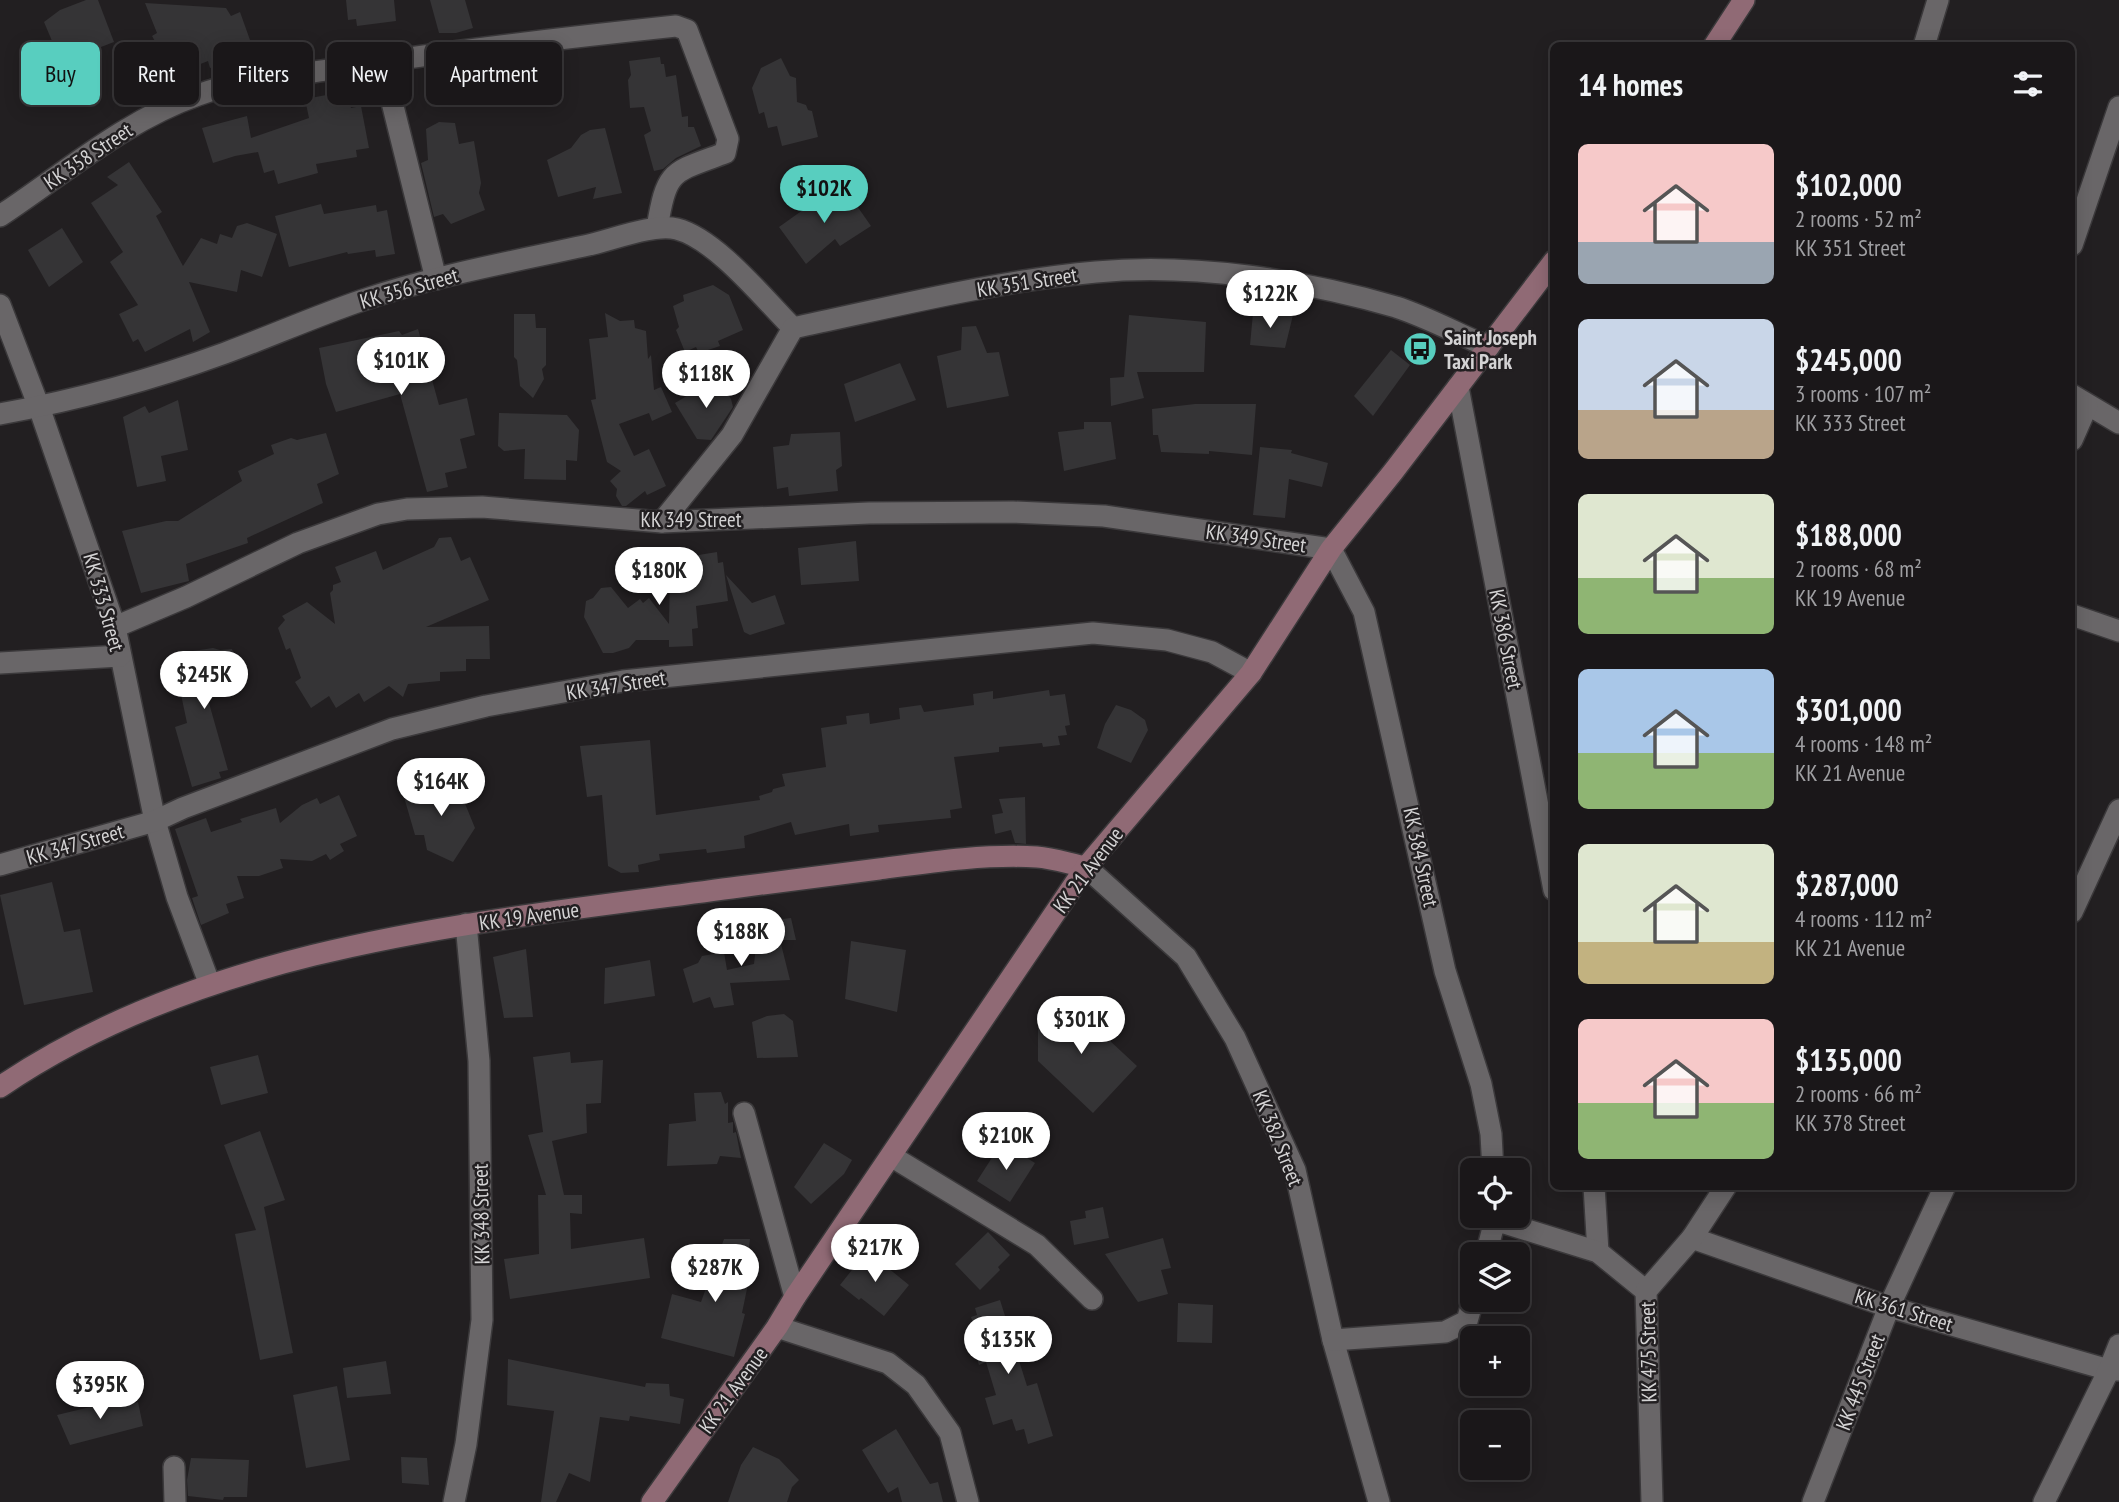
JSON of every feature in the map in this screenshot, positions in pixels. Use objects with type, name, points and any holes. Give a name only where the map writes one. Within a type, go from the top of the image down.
[{"type":"main road","points":[[1717,42],[1744,0]]},
{"type":"main road","name":"KK 21 Avenue","points":[[652,1502],[777,1327],[1086,867],[1251,673],[1331,549],[1394,472],[1550,266]]},
{"type":"main road","name":"KK 19 Avenue","points":[[0,1087],[39,1061],[102,1029],[210,985],[309,957],[466,924],[942,860],[1038,857],[1086,867]]},
{"type":"street","points":[[1925,42],[1938,0]]},
{"type":"street","name":"KK 358 Street","points":[[412,58],[676,26],[687,30],[728,139],[725,153],[678,170],[664,190],[657,228]]},
{"type":"street","name":"KK 358 Street","points":[[0,216],[112,137],[149,116],[200,94],[327,71]]},
{"type":"street","points":[[393,105],[436,279]]},
{"type":"street","points":[[2075,236],[2119,107]]},
{"type":"street","name":"KK 356 Street","points":[[0,414],[122,387],[223,354],[364,300],[436,279],[657,228],[677,229],[710,246],[793,328]]},
{"type":"street","name":"KK 351 Street","points":[[793,328],[1002,284],[1098,272],[1194,270],[1340,293],[1398,308],[1489,347]]},
{"type":"street","name":"KK 333 Street","points":[[0,305],[39,407],[115,627],[155,821],[177,897],[210,985]]},
{"type":"street","points":[[662,522],[732,435],[793,328]]},
{"type":"street","name":"KK 386 Street","points":[[1458,387],[1550,869]]},
{"type":"street","points":[[2075,425],[2080,401],[2119,423]]},
{"type":"street","name":"KK 349 Street","points":[[115,627],[186,597],[298,543],[378,514],[407,509],[482,507],[662,522],[869,513],[1013,512],[1104,516],[1331,549]]},
{"type":"street","name":"KK 384 Street","points":[[1331,549],[1364,612],[1445,971],[1481,1084],[1491,1134],[1492,1158]]},
{"type":"street","points":[[2075,616],[2119,631]]},
{"type":"street","name":"KK 347 Street","points":[[0,865],[155,821],[392,729],[486,706],[623,681],[1093,633],[1179,643],[1212,652],[1251,673]]},
{"type":"street","points":[[0,663],[120,656]]},
{"type":"street","points":[[2075,905],[2119,810]]},
{"type":"street","name":"KK 382 Street","points":[[1086,867],[1186,957],[1235,1038],[1295,1170],[1333,1340],[1379,1502]]},
{"type":"street","name":"KK 348 Street","points":[[454,1502],[466,1444],[482,1320],[479,1061],[466,924]]},
{"type":"street","points":[[744,1112],[795,1297]]},
{"type":"street","points":[[891,1156],[1037,1245],[1092,1299]]},
{"type":"street","points":[[1594,1190],[1598,1252]]},
{"type":"street","name":"KK 475 Street","points":[[1652,1502],[1646,1291],[1692,1238],[1723,1190]]},
{"type":"street","name":"KK 445 Street","points":[[1813,1502],[1889,1307],[1943,1190]]},
{"type":"street","points":[[1525,1228],[1598,1252],[1646,1291]]},
{"type":"street","name":"KK 361 Street","points":[[1692,1238],[1889,1307],[2114,1370]]},
{"type":"street","points":[[1333,1340],[1445,1332],[1467,1321],[1470,1312]]},
{"type":"street","points":[[777,1327],[888,1363],[916,1385],[950,1433],[968,1502]]},
{"type":"street","points":[[2044,1502],[2114,1370],[2119,1345]]},
{"type":"street","points":[[174,1467],[175,1502]]},
{"type":"building","points":[[86,0],[98,0],[114,42],[100,47],[100,42],[52,42],[44,22],[60,10]]},
{"type":"building","points":[[346,0],[394,0],[396,21],[357,26],[356,19],[348,20]]},
{"type":"building","points":[[430,0],[465,0],[473,28],[456,33],[439,33]]},
{"type":"building","points":[[145,3],[226,8],[231,16],[240,12],[251,42],[213,42],[213,67],[210,68],[208,61],[199,65],[199,42],[155,42],[152,36],[157,33]]},
{"type":"building","points":[[660,57],[666,77],[676,75],[682,117],[688,116],[688,127],[694,127],[701,146],[676,158],[663,169],[654,171],[644,135],[651,131],[644,107],[630,108],[629,61]]},
{"type":"building","points":[[781,58],[790,76],[796,78],[797,102],[812,111],[818,137],[782,146],[777,126],[768,128],[764,112],[759,114],[752,88],[761,68]]},
{"type":"building","points":[[327,95],[327,105],[350,105],[351,108],[361,106],[369,148],[356,150],[357,157],[316,164],[318,173],[278,184],[274,170],[264,173],[258,152],[213,163],[202,128],[247,116],[251,138],[309,118],[306,105],[313,105],[313,98]]},
{"type":"building","points":[[439,122],[455,123],[459,144],[474,141],[481,183],[479,193],[485,210],[451,224],[443,214],[434,217],[421,163],[428,160],[426,129]]},
{"type":"building","points":[[605,128],[622,193],[593,199],[596,187],[558,197],[547,160],[571,148],[581,135],[590,130]]},
{"type":"building","points":[[129,162],[162,212],[156,216],[183,266],[201,238],[217,244],[220,234],[232,238],[237,226],[247,223],[277,234],[262,277],[241,270],[237,292],[189,282],[210,332],[193,342],[190,329],[145,352],[138,339],[133,342],[119,314],[138,305],[110,262],[123,252],[91,203],[118,185],[107,177]]},
{"type":"building","points":[[831,190],[857,206],[871,226],[840,246],[835,239],[806,264],[779,227]]},
{"type":"building","points":[[321,204],[324,214],[376,205],[377,212],[387,210],[395,254],[376,257],[375,250],[347,252],[289,267],[275,216]]},
{"type":"building","points":[[62,228],[83,262],[49,287],[28,250]]},
{"type":"building","points":[[713,285],[729,295],[743,330],[718,341],[720,346],[699,353],[696,347],[685,352],[676,330],[679,327],[673,306],[684,301],[683,295]]},
{"type":"building","points":[[605,313],[620,321],[634,320],[635,328],[646,331],[654,390],[661,387],[672,412],[652,421],[649,413],[619,424],[634,456],[649,449],[666,486],[647,495],[645,491],[626,506],[622,506],[616,496],[617,489],[610,481],[621,471],[607,462],[591,400],[596,399],[589,339],[608,337]]},
{"type":"building","points":[[1253,313],[1293,315],[1285,348],[1250,345]]},
{"type":"building","points":[[514,314],[535,314],[536,328],[546,328],[546,365],[542,369],[544,379],[533,398],[520,386],[517,360],[514,357]]},
{"type":"building","points":[[1129,315],[1206,322],[1204,372],[1137,372],[1144,398],[1111,406],[1110,378],[1124,377]]},
{"type":"building","points":[[976,326],[987,353],[999,352],[1009,396],[947,408],[937,356],[961,350],[962,327]]},
{"type":"building","points":[[418,329],[439,405],[467,398],[475,435],[460,439],[467,468],[445,473],[448,487],[427,492],[400,394],[336,412],[326,384],[319,348],[399,331],[402,335]]},
{"type":"building","points":[[1391,350],[1410,365],[1373,416],[1354,396]]},
{"type":"building","points":[[900,363],[916,400],[855,422],[844,384]]},
{"type":"building","points":[[719,381],[733,407],[711,440],[697,439],[675,403],[707,384]]},
{"type":"building","points":[[178,400],[188,450],[161,456],[166,481],[137,487],[123,417],[145,406],[149,413]]},
{"type":"building","points":[[1195,404],[1256,404],[1252,455],[1209,451],[1209,454],[1161,452],[1158,435],[1153,435],[1152,409]]},
{"type":"building","points":[[499,413],[567,415],[579,430],[577,461],[566,460],[566,480],[524,479],[525,449],[504,451],[498,446]]},
{"type":"building","points":[[1084,422],[1111,422],[1116,459],[1064,471],[1058,432],[1084,429]]},
{"type":"building","points":[[840,432],[842,466],[836,470],[838,491],[789,496],[788,487],[777,489],[773,447],[789,445],[791,434]]},
{"type":"building","points":[[326,433],[339,474],[317,484],[323,503],[247,538],[248,543],[186,564],[189,581],[141,593],[122,531],[166,521],[178,521],[242,481],[238,471],[274,454],[271,445],[291,438],[297,440]]},
{"type":"building","points":[[1260,447],[1292,450],[1291,453],[1328,463],[1322,487],[1289,479],[1285,518],[1253,515]]},
{"type":"building","points":[[451,537],[461,561],[470,557],[489,600],[426,627],[489,626],[490,659],[466,659],[466,671],[440,672],[440,681],[408,684],[403,697],[389,686],[364,702],[359,693],[336,708],[329,696],[311,708],[295,682],[301,678],[290,648],[286,650],[278,628],[285,620],[282,616],[307,602],[335,624],[330,593],[333,585],[341,582],[335,567],[376,551],[383,570],[434,547],[439,538]]},
{"type":"building","points":[[856,541],[859,581],[801,585],[798,548]]},
{"type":"building","points":[[717,552],[718,563],[723,562],[728,601],[696,606],[698,628],[692,629],[693,646],[669,647],[669,640],[636,640],[629,648],[603,653],[584,617],[586,601],[593,598],[601,588],[611,587],[628,608],[640,599],[643,603],[649,598],[669,624],[668,560]]},
{"type":"building","points":[[726,575],[752,603],[775,595],[785,624],[750,635],[744,632]]},
{"type":"building","points":[[213,648],[232,649],[238,669],[232,671],[236,692],[207,696],[228,770],[219,772],[221,778],[192,787],[175,727],[187,723],[175,666],[189,662],[186,652]]},
{"type":"building","points":[[1049,690],[1050,696],[1065,694],[1070,725],[1065,726],[1067,735],[1058,736],[1060,745],[1043,747],[1042,743],[999,747],[999,752],[954,757],[962,808],[950,810],[951,818],[878,825],[879,832],[850,836],[849,824],[795,835],[791,822],[744,836],[745,848],[707,853],[706,849],[659,854],[660,860],[638,865],[639,872],[621,873],[608,866],[602,795],[587,797],[580,746],[650,740],[656,815],[760,800],[759,796],[785,786],[782,774],[826,767],[821,728],[847,724],[846,716],[869,713],[870,724],[900,719],[899,708],[921,705],[924,712],[974,705],[973,694],[993,691],[993,699]]},
{"type":"building","points":[[1116,705],[1131,710],[1145,720],[1148,730],[1131,763],[1097,748],[1105,724]]},
{"type":"building","points":[[452,772],[475,828],[453,862],[427,850],[424,835],[415,835],[404,797],[440,787],[439,776]]},
{"type":"building","points":[[339,795],[357,836],[340,844],[344,851],[330,860],[326,854],[312,861],[280,859],[283,868],[259,876],[237,876],[244,898],[226,904],[229,913],[201,925],[192,898],[198,896],[175,829],[206,818],[211,832],[242,822],[240,819],[276,808],[280,823],[302,805],[317,798],[320,804]]},
{"type":"building","points":[[1025,797],[1026,844],[1015,843],[1011,830],[995,834],[992,815],[1003,813],[999,799]]},
{"type":"building","points":[[52,882],[64,932],[80,929],[93,992],[24,1005],[0,895]]},
{"type":"building","points":[[773,909],[775,920],[791,918],[796,940],[780,940],[790,980],[730,983],[734,1005],[714,1008],[710,997],[693,1003],[683,969],[698,963],[702,956],[724,952],[727,970],[754,964],[756,946],[767,945],[770,910]]},
{"type":"building","points":[[851,941],[906,950],[897,1012],[845,999]]},
{"type":"building","points":[[526,949],[533,1017],[504,1018],[493,957]]},
{"type":"building","points":[[650,960],[655,996],[604,1004],[605,968]]},
{"type":"building","points":[[1077,1009],[1109,1030],[1109,1040],[1137,1066],[1093,1113],[1038,1061],[1038,1022],[1047,1010]]},
{"type":"building","points":[[784,1014],[793,1021],[798,1057],[757,1058],[752,1022],[767,1016]]},
{"type":"building","points":[[570,1052],[571,1063],[603,1060],[601,1103],[586,1104],[587,1133],[552,1141],[564,1195],[582,1195],[582,1214],[570,1213],[571,1249],[644,1238],[650,1278],[510,1299],[504,1259],[539,1254],[538,1195],[546,1195],[528,1135],[543,1132],[533,1057]]},
{"type":"building","points":[[258,1055],[268,1093],[221,1105],[210,1067]]},
{"type":"building","points":[[721,1092],[725,1104],[728,1102],[728,1123],[733,1122],[733,1133],[736,1132],[741,1158],[720,1156],[717,1164],[667,1166],[669,1124],[696,1121],[694,1093]]},
{"type":"building","points":[[260,1131],[285,1200],[264,1207],[293,1353],[260,1360],[235,1234],[256,1230],[224,1145]]},
{"type":"building","points":[[1002,1142],[1035,1163],[1010,1202],[977,1181]]},
{"type":"building","points":[[824,1143],[852,1160],[844,1174],[811,1204],[794,1187]]},
{"type":"building","points":[[1103,1207],[1109,1238],[1074,1245],[1070,1221],[1086,1218],[1085,1211]]},
{"type":"building","points":[[988,1232],[1010,1255],[998,1267],[1000,1270],[980,1290],[955,1264]]},
{"type":"building","points":[[1163,1238],[1171,1268],[1161,1270],[1168,1294],[1138,1302],[1105,1254]]},
{"type":"building","points":[[724,1239],[750,1239],[748,1254],[754,1255],[742,1313],[745,1314],[734,1357],[661,1338],[672,1294],[701,1302]]},
{"type":"building","points":[[867,1251],[909,1285],[884,1316],[840,1285]]},
{"type":"building","points":[[1000,1300],[1027,1386],[1037,1383],[1053,1436],[1028,1444],[1024,1429],[1016,1431],[1012,1419],[993,1425],[985,1398],[996,1395],[986,1362],[979,1365],[972,1344],[979,1342],[971,1317],[977,1315],[975,1308]]},
{"type":"building","points":[[1178,1303],[1213,1305],[1212,1343],[1177,1342]]},
{"type":"building","points":[[508,1359],[645,1387],[646,1383],[669,1384],[670,1396],[684,1399],[680,1424],[630,1416],[629,1421],[600,1417],[590,1482],[569,1473],[556,1502],[541,1502],[554,1411],[507,1405]]},
{"type":"building","points":[[386,1361],[391,1394],[347,1398],[343,1368]]},
{"type":"building","points":[[337,1386],[350,1460],[306,1468],[293,1395]]},
{"type":"building","points":[[119,1400],[122,1407],[138,1402],[143,1426],[70,1445],[57,1415]]},
{"type":"building","points":[[896,1429],[930,1484],[938,1482],[943,1502],[902,1502],[898,1487],[888,1493],[862,1450]]},
{"type":"building","points":[[753,1447],[779,1459],[799,1480],[792,1487],[787,1502],[728,1502],[741,1465]]},
{"type":"building","points":[[401,1457],[427,1458],[429,1485],[402,1483]]},
{"type":"building","points":[[191,1458],[249,1460],[247,1497],[224,1497],[223,1500],[188,1496],[187,1480]]},
{"type":"place","name":"Saint Joseph Taxi Park","points":[[1420,349]]}]
